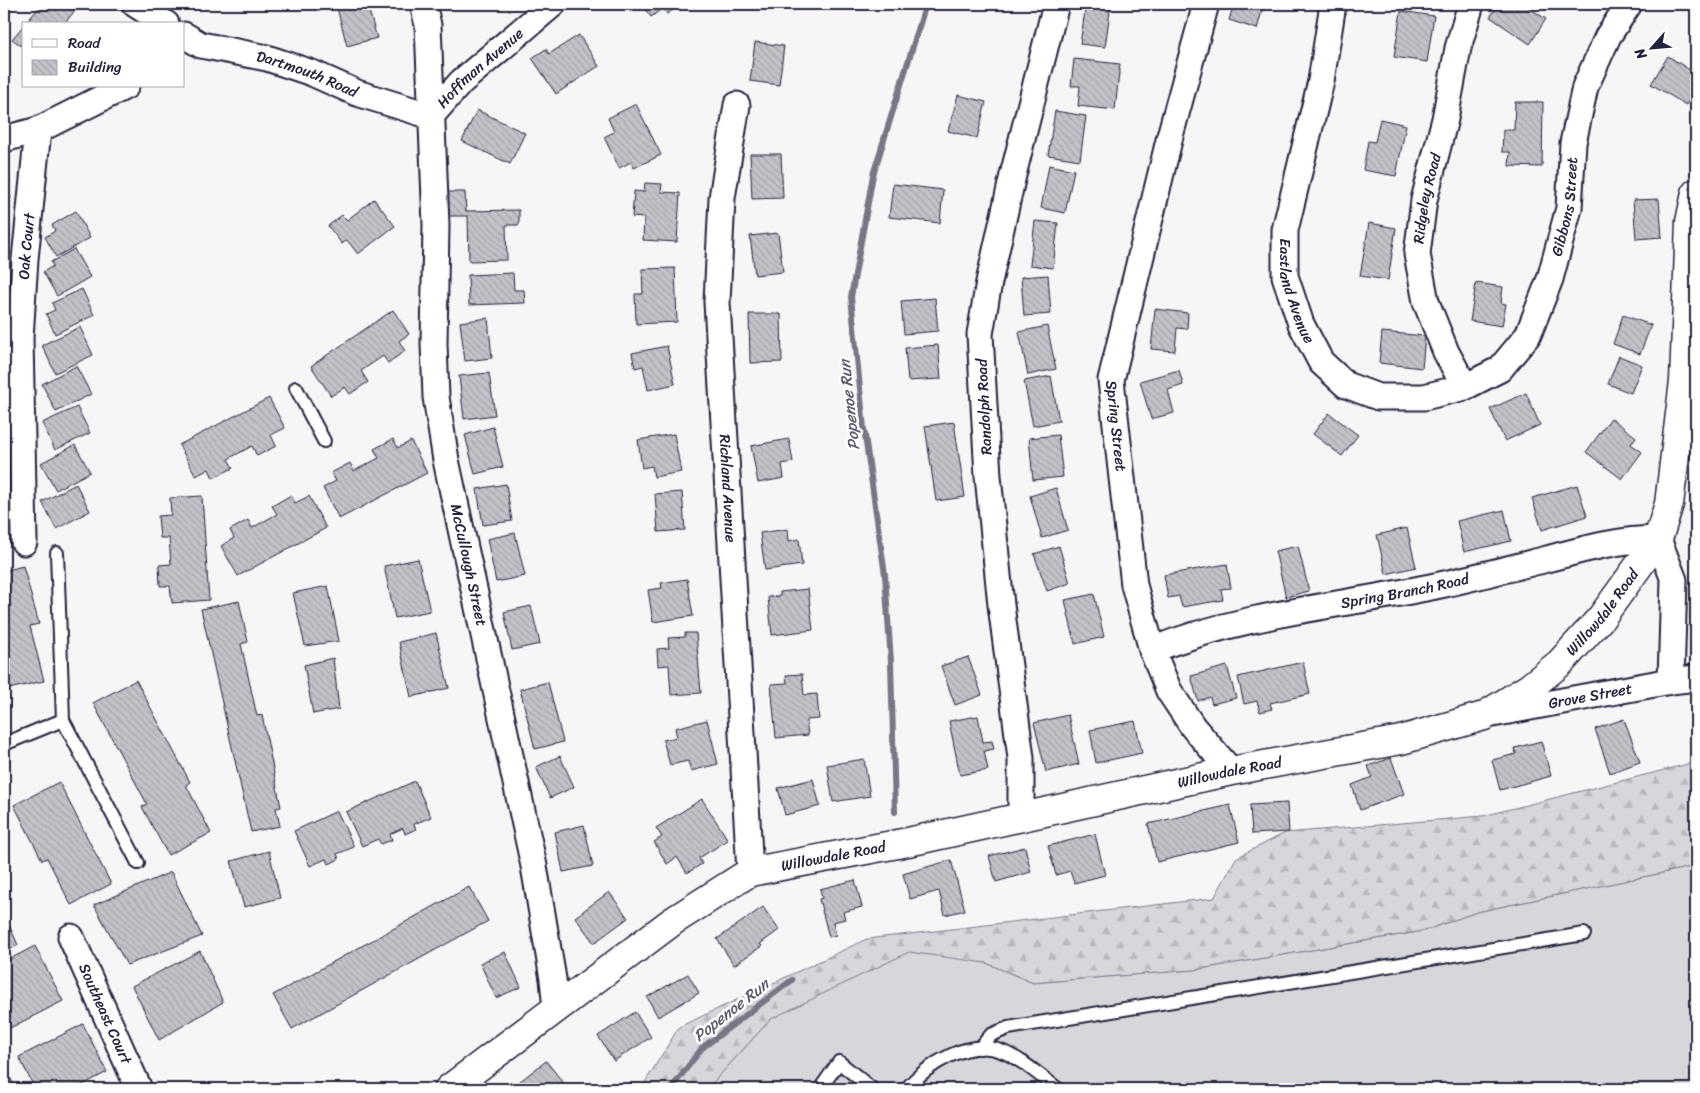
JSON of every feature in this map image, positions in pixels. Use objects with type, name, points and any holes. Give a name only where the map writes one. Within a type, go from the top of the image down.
[{"type":"street","points":[[135,4],[163,22]]},
{"type":"street","name":"McCullough Street","points":[[423,4],[428,24],[436,226],[434,344],[436,397],[446,460],[534,866],[553,979],[556,1009]]},
{"type":"street","name":"Hoffman Avenue","points":[[431,116],[462,82],[553,4]]},
{"type":"street","name":"Randolph Road","points":[[1020,816],[1021,758],[1001,605],[989,486],[980,334],[1013,175],[1056,4]]},
{"type":"street","name":"Spring Street","points":[[1206,4],[1170,136],[1111,380],[1134,585],[1152,650],[1169,691],[1193,727],[1231,771]]},
{"type":"street","name":"Eastland Avenue","points":[[1333,4],[1321,81],[1285,230],[1285,276],[1301,324],[1322,362],[1346,385],[1378,397],[1424,398],[1466,387]]},
{"type":"street","name":"Ridgeley Road","points":[[1466,387],[1446,352],[1426,302],[1417,254],[1424,200],[1445,119],[1458,48],[1470,4]]},
{"type":"street","name":"Gibbons Street","points":[[1466,387],[1500,369],[1528,335],[1550,279],[1569,208],[1573,143],[1585,87],[1608,36],[1630,4]]},
{"type":"street","name":"Dartmouth Road","points":[[189,45],[267,58],[312,73],[357,93],[431,116]]},
{"type":"street","points":[[4,138],[38,130],[122,88]]},
{"type":"street","name":"Richland Avenue","points":[[737,105],[722,198],[717,302],[750,872]]},
{"type":"street","name":"Oak Court","points":[[24,542],[20,338],[25,259],[38,130]]},
{"type":"street","name":"Willowdale Road","points":[[449,1089],[673,921],[750,872],[908,842],[1231,771],[1401,740],[1484,716],[1529,688],[1560,663],[1601,618],[1658,539],[1669,504],[1684,381],[1690,222],[1696,193]]},
{"type":"street","name":"Spring Branch Road","points":[[1152,650],[1187,636],[1266,616],[1411,591],[1485,575],[1604,544],[1638,539],[1658,539]]},
{"type":"street","points":[[1658,539],[1674,580],[1671,681]]},
{"type":"street","name":"Grove Street","points":[[1484,716],[1696,678]]},
{"type":"street","name":"Southeast Court","points":[[71,937],[139,1089]]},
{"type":"lane","points":[[296,388],[324,441]]},
{"type":"lane","points":[[57,553],[63,720],[138,863]]},
{"type":"lane","points":[[4,744],[63,720]]},
{"type":"lane","points":[[980,1048],[991,1035],[1008,1028],[1584,934]]},
{"type":"lane","points":[[906,1089],[942,1060],[962,1052],[980,1048],[1000,1050],[1058,1089]]},
{"type":"lane","points":[[820,1089],[839,1062],[872,1089]]},
{"type":"green space","points":[[1688,764],[1696,764],[1696,866],[1477,912],[1424,931],[1195,970],[1033,983],[986,963],[771,1019],[707,1089],[641,1089],[679,1027],[867,939],[1214,898],[1236,858],[1285,833],[1483,816]]},
{"type":"green space","points":[[1696,866],[1696,1089],[707,1089],[771,1019],[909,952],[986,963],[1033,983],[1195,970],[1424,931],[1477,912]]},
{"type":"building","points":[[42,4],[73,4],[77,8],[66,22],[27,22]]},
{"type":"building","points":[[336,4],[367,4],[377,38],[347,46]]},
{"type":"building","points":[[641,4],[681,4],[667,14],[663,8],[651,17]]},
{"type":"building","points":[[1086,4],[1111,4],[1105,47],[1080,44]]},
{"type":"building","points":[[1234,4],[1264,4],[1257,29],[1229,20]]},
{"type":"building","points":[[1499,4],[1523,4],[1546,19],[1530,44],[1490,17]]},
{"type":"building","points":[[1401,11],[1434,16],[1427,62],[1394,57]]},
{"type":"building","points":[[22,27],[22,46],[12,39]]},
{"type":"building","points":[[579,35],[599,66],[556,94],[532,58],[546,49],[549,54]]},
{"type":"building","points":[[755,42],[784,46],[779,85],[750,81]]},
{"type":"building","points":[[1668,56],[1696,74],[1696,88],[1686,105],[1651,84]]},
{"type":"building","points":[[1074,59],[1120,64],[1115,110],[1078,106],[1080,86],[1071,86]]},
{"type":"building","points":[[958,95],[986,102],[977,138],[948,131]]},
{"type":"building","points":[[1515,102],[1543,102],[1542,167],[1509,166],[1510,152],[1502,152],[1503,130],[1514,130]]},
{"type":"building","points":[[636,104],[661,155],[634,168],[631,162],[619,168],[604,137],[614,132],[608,118]]},
{"type":"building","points":[[477,110],[525,133],[510,164],[462,141]]},
{"type":"building","points":[[1055,111],[1086,116],[1080,160],[1048,155]]},
{"type":"building","points":[[1380,119],[1406,125],[1396,176],[1363,170],[1368,141],[1375,142]]},
{"type":"building","points":[[750,154],[781,154],[783,198],[752,199]]},
{"type":"building","points":[[1049,165],[1074,170],[1065,213],[1041,208]]},
{"type":"building","points":[[4,182],[11,198],[4,201]]},
{"type":"building","points":[[645,183],[662,184],[661,192],[680,193],[677,242],[643,240],[644,218],[632,217],[634,191],[644,192]]},
{"type":"building","points":[[893,184],[943,190],[940,223],[889,217]]},
{"type":"building","points":[[446,192],[465,192],[466,211],[519,210],[519,225],[506,225],[507,260],[469,261],[468,216],[447,216]]},
{"type":"building","points":[[374,199],[395,226],[358,254],[347,240],[342,244],[328,226],[342,215],[347,220]]},
{"type":"building","points":[[1659,199],[1662,237],[1636,239],[1633,200]]},
{"type":"building","points":[[76,211],[90,238],[56,257],[45,237],[55,231],[52,225]]},
{"type":"building","points":[[1035,221],[1058,223],[1053,268],[1030,265]]},
{"type":"building","points":[[1369,223],[1396,228],[1388,280],[1360,276]]},
{"type":"building","points":[[778,233],[783,272],[755,275],[750,236]]},
{"type":"building","points":[[74,249],[90,277],[57,296],[43,272],[53,266],[51,262]]},
{"type":"building","points":[[675,268],[677,322],[636,324],[635,294],[643,294],[642,269]]},
{"type":"building","points":[[513,273],[514,290],[524,290],[525,303],[469,305],[468,275]]},
{"type":"building","points":[[1048,275],[1051,314],[1024,316],[1021,277]]},
{"type":"building","points":[[1476,283],[1503,287],[1501,303],[1506,304],[1502,326],[1470,321]]},
{"type":"building","points":[[82,289],[94,315],[55,334],[46,314],[55,310],[52,303]]},
{"type":"building","points":[[935,298],[938,331],[904,334],[901,301]]},
{"type":"building","points":[[1155,309],[1188,313],[1187,329],[1177,328],[1175,351],[1151,349]]},
{"type":"building","points":[[393,310],[409,334],[399,341],[405,351],[388,363],[383,356],[361,371],[368,382],[350,394],[345,387],[331,396],[311,366]]},
{"type":"building","points":[[749,314],[781,314],[782,362],[750,363]]},
{"type":"building","points":[[1623,315],[1651,325],[1640,354],[1613,344]]},
{"type":"building","points":[[488,318],[492,358],[465,361],[460,322]]},
{"type":"building","points":[[1047,326],[1056,369],[1028,375],[1019,332]]},
{"type":"building","points":[[80,327],[93,355],[55,373],[42,345]]},
{"type":"building","points":[[1382,332],[1425,336],[1422,368],[1379,363]]},
{"type":"building","points":[[938,345],[941,379],[908,381],[905,348]]},
{"type":"building","points":[[667,346],[675,384],[648,390],[643,366],[635,368],[632,353]]},
{"type":"building","points":[[1619,356],[1642,365],[1631,393],[1608,384]]},
{"type":"building","points":[[76,366],[91,394],[56,412],[42,384]]},
{"type":"building","points":[[1179,370],[1183,385],[1168,390],[1174,413],[1151,419],[1140,381]]},
{"type":"building","points":[[489,373],[495,415],[464,419],[459,376]]},
{"type":"building","points":[[1051,376],[1059,421],[1033,426],[1024,381]]},
{"type":"building","points":[[1526,393],[1540,425],[1505,441],[1490,409]]},
{"type":"building","points":[[269,398],[285,428],[271,435],[276,446],[257,456],[252,446],[228,459],[233,468],[213,478],[209,469],[196,476],[179,445]]},
{"type":"building","points":[[77,407],[90,433],[55,450],[42,423]]},
{"type":"building","points":[[1329,413],[1358,435],[1342,456],[1313,434]]},
{"type":"building","points":[[1611,418],[1636,437],[1631,444],[1642,452],[1622,479],[1586,452]]},
{"type":"building","points":[[954,422],[965,497],[936,501],[925,426]]},
{"type":"building","points":[[493,427],[503,467],[475,474],[465,435]]},
{"type":"building","points":[[674,434],[681,472],[654,477],[652,466],[642,468],[638,440]]},
{"type":"building","points":[[1058,435],[1063,477],[1033,480],[1029,438]]},
{"type":"building","points":[[393,439],[398,448],[411,441],[427,473],[339,519],[323,488],[336,481],[331,473],[350,463],[354,471],[379,458],[374,449]]},
{"type":"building","points":[[789,439],[793,462],[782,464],[784,478],[758,483],[751,446]]},
{"type":"building","points":[[75,445],[90,472],[56,490],[41,463]]},
{"type":"building","points":[[76,484],[90,511],[56,529],[42,502]]},
{"type":"building","points":[[506,484],[512,521],[483,525],[477,489]]},
{"type":"building","points":[[1577,485],[1587,516],[1542,530],[1532,498]]},
{"type":"building","points":[[1056,488],[1068,530],[1042,538],[1030,496]]},
{"type":"building","points":[[682,492],[685,530],[658,532],[655,494]]},
{"type":"building","points":[[291,495],[295,503],[309,496],[326,528],[238,576],[221,546],[234,538],[230,530],[248,520],[252,528],[277,514],[272,506]]},
{"type":"building","points":[[202,496],[209,600],[172,603],[170,586],[160,586],[159,565],[171,564],[169,538],[160,538],[158,516],[171,515],[170,498]]},
{"type":"building","points":[[1504,510],[1511,541],[1464,552],[1457,521]]},
{"type":"building","points":[[1407,528],[1416,567],[1386,574],[1377,535]]},
{"type":"building","points":[[788,529],[789,541],[799,539],[802,565],[765,570],[760,533]]},
{"type":"building","points":[[515,533],[525,576],[496,582],[487,539]]},
{"type":"building","points":[[1059,546],[1070,583],[1047,591],[1034,554]]},
{"type":"building","points":[[1298,546],[1309,591],[1286,597],[1275,551]]},
{"type":"building","points":[[418,559],[430,611],[395,618],[384,566]]},
{"type":"building","points":[[1227,564],[1231,588],[1221,589],[1223,600],[1182,607],[1179,596],[1168,598],[1164,575]]},
{"type":"building","points":[[23,566],[39,624],[30,626],[44,681],[4,690],[4,571]]},
{"type":"building","points":[[687,579],[693,616],[653,622],[648,590],[662,588],[661,583]]},
{"type":"building","points":[[328,586],[339,641],[305,646],[293,593]]},
{"type":"building","points":[[808,589],[813,630],[772,635],[768,597],[780,596],[780,592]]},
{"type":"building","points":[[1094,594],[1104,637],[1075,644],[1065,600]]},
{"type":"building","points":[[239,601],[248,642],[241,644],[257,716],[262,715],[281,807],[276,808],[280,826],[251,832],[201,609]]},
{"type":"building","points":[[531,606],[540,644],[512,650],[504,612]]},
{"type":"building","points":[[436,633],[449,688],[411,697],[399,642]]},
{"type":"building","points":[[685,633],[696,633],[701,693],[671,695],[669,665],[658,666],[657,649],[669,648],[668,638],[685,637]]},
{"type":"building","points":[[968,657],[982,695],[955,705],[941,666]]},
{"type":"building","points":[[333,658],[339,709],[313,714],[304,665]]},
{"type":"building","points":[[1303,662],[1310,694],[1270,703],[1272,709],[1260,712],[1257,701],[1244,704],[1238,677]]},
{"type":"building","points":[[1227,666],[1236,698],[1212,704],[1210,697],[1198,701],[1191,676]]},
{"type":"building","points":[[802,674],[804,695],[817,694],[819,719],[806,720],[808,735],[776,738],[771,684],[787,683],[786,675]]},
{"type":"building","points":[[136,680],[190,782],[186,785],[211,833],[168,855],[142,807],[147,804],[93,703]]},
{"type":"building","points":[[548,682],[563,742],[535,749],[520,689]]},
{"type":"building","points":[[1068,715],[1079,764],[1046,772],[1034,723]]},
{"type":"building","points":[[978,716],[983,742],[992,741],[994,749],[984,751],[988,770],[960,775],[949,721]]},
{"type":"building","points":[[1624,719],[1640,762],[1610,773],[1595,729]]},
{"type":"building","points":[[707,720],[718,764],[691,771],[688,761],[670,765],[663,740],[677,737],[675,728]]},
{"type":"building","points":[[1135,721],[1142,753],[1096,763],[1090,730]]},
{"type":"building","points":[[1541,741],[1551,776],[1500,790],[1492,760],[1516,754],[1515,748]]},
{"type":"building","points":[[560,756],[574,787],[550,798],[536,767]]},
{"type":"building","points":[[1391,758],[1404,794],[1360,810],[1352,785],[1372,777],[1368,766]]},
{"type":"building","points":[[864,759],[870,796],[833,802],[827,765]]},
{"type":"building","points":[[813,779],[820,806],[785,815],[778,788]]},
{"type":"building","points":[[415,781],[431,817],[414,824],[416,829],[405,834],[403,828],[390,834],[392,840],[381,844],[378,839],[362,846],[346,812]]},
{"type":"building","points":[[59,782],[111,884],[71,905],[47,858],[42,860],[14,805]]},
{"type":"building","points":[[702,799],[728,840],[699,858],[702,864],[687,873],[677,857],[667,864],[654,842],[662,837],[656,828]]},
{"type":"building","points":[[1287,803],[1289,832],[1252,834],[1250,805]]},
{"type":"building","points":[[1230,805],[1239,842],[1157,862],[1148,824]]},
{"type":"building","points":[[337,811],[354,847],[337,854],[339,859],[329,864],[326,859],[310,866],[294,831]]},
{"type":"building","points":[[584,825],[593,866],[563,872],[555,832]]},
{"type":"building","points":[[1095,834],[1105,875],[1074,883],[1070,871],[1056,875],[1048,846]]},
{"type":"building","points":[[1025,847],[1031,872],[996,882],[989,856]]},
{"type":"building","points":[[269,851],[280,898],[244,907],[231,861]]},
{"type":"building","points":[[951,860],[965,910],[945,915],[939,891],[910,899],[903,874]]},
{"type":"building","points":[[171,872],[202,936],[127,965],[94,905]]},
{"type":"building","points":[[855,880],[862,907],[843,912],[845,919],[833,922],[836,935],[829,937],[819,899],[822,898],[820,889]]},
{"type":"building","points":[[469,887],[488,921],[292,1029],[273,995]]},
{"type":"building","points":[[609,892],[628,918],[594,943],[575,917]]},
{"type":"building","points":[[763,907],[779,930],[760,944],[762,946],[734,965],[717,939]]},
{"type":"building","points":[[4,914],[18,945],[4,953]]},
{"type":"building","points":[[35,946],[63,1001],[4,1031],[4,962]]},
{"type":"building","points":[[200,951],[223,1002],[159,1040],[132,986]]},
{"type":"building","points":[[505,952],[521,987],[496,998],[480,963]]},
{"type":"building","points":[[688,974],[699,993],[658,1017],[647,997]]},
{"type":"building","points":[[635,1012],[651,1037],[614,1061],[598,1036]]},
{"type":"building","points":[[83,1024],[107,1072],[75,1089],[35,1089],[19,1057]]},
{"type":"building","points":[[546,1061],[566,1086],[562,1089],[510,1089]]},
{"type":"building","points":[[4,1066],[16,1089],[4,1089]]},
{"type":"waterway","name":"Popenoe Run","points":[[895,812],[891,662],[885,575],[864,429],[851,297],[873,175],[926,4]]},
{"type":"waterway","name":"Popenoe Run","points":[[671,1089],[702,1048],[792,980]]}]
